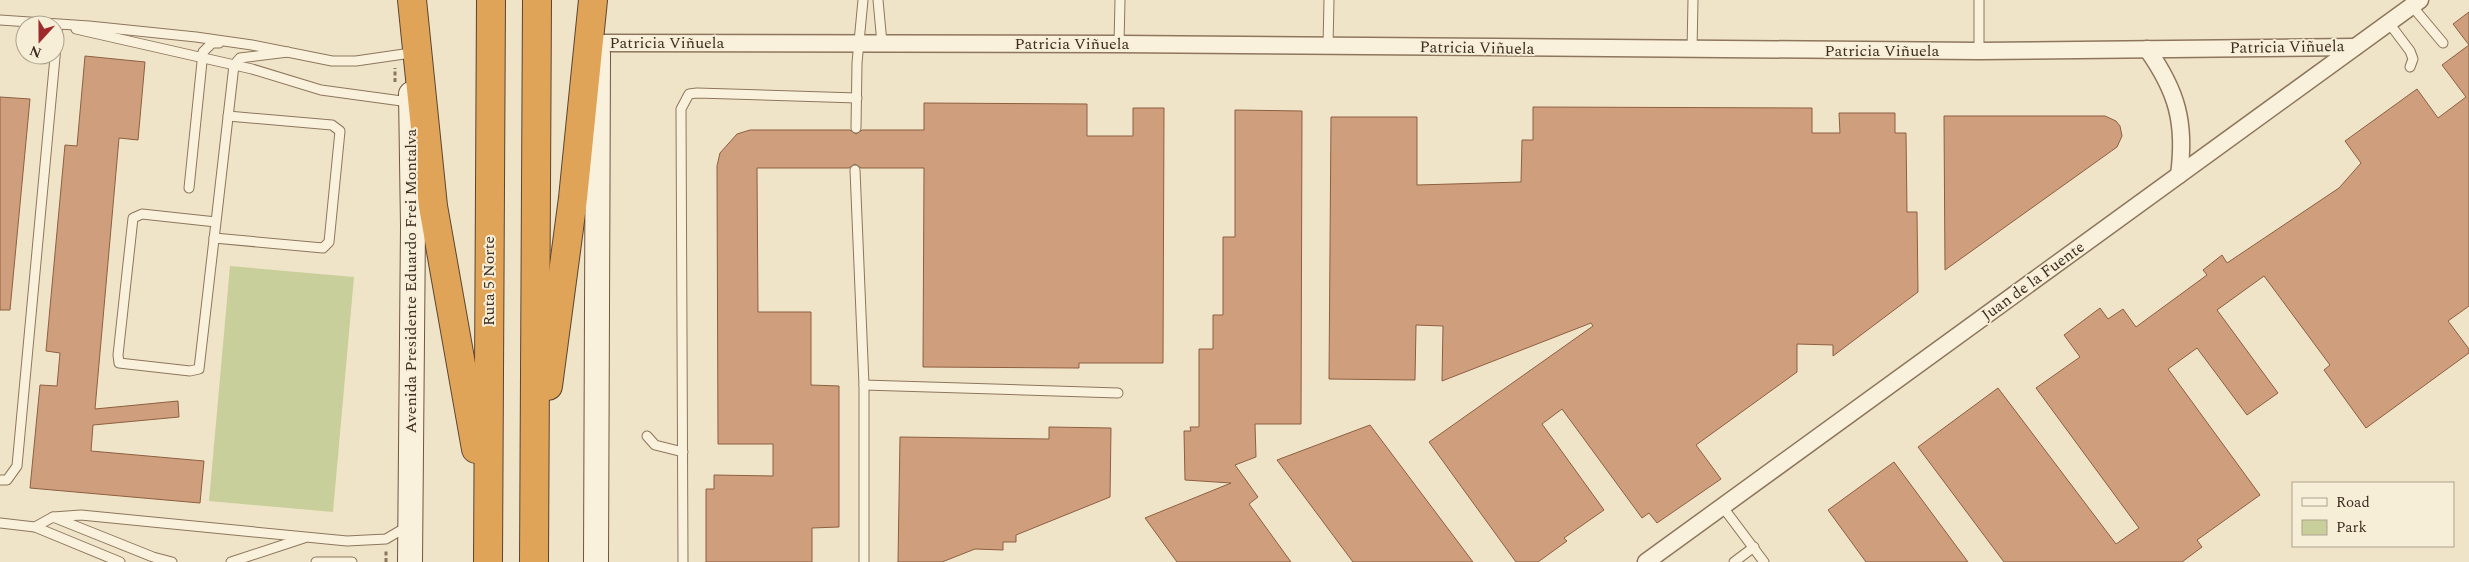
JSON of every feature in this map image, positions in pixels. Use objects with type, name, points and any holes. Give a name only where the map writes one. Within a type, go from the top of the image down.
[{"type":"highway","points":[[412,0],[433,206],[476,449],[487,529]]},
{"type":"highway","name":"Ruta 5 Norte","points":[[488,562],[491,0]]},
{"type":"highway","points":[[534,562],[537,0]]},
{"type":"highway","points":[[533,481],[573,198],[593,0]]},
{"type":"main road","name":"Avenida Presidente Eduardo Frei Montalva","points":[[410,562],[413,226],[410,102],[412,0]]},
{"type":"main road","points":[[596,562],[599,0]]},
{"type":"street","name":"Juan de la Fuente","points":[[1646,562],[2416,3]]},
{"type":"street","name":"Patricia Viñuela","points":[[599,43],[1119,44],[1978,51],[2355,47]]},
{"type":"street","points":[[2147,49],[2165,75],[2177,105],[2182,145],[2179,175]]},
{"type":"lane","points":[[856,128],[857,63],[863,0]]},
{"type":"lane","points":[[878,0],[882,43]]},
{"type":"lane","points":[[1119,44],[1120,0]]},
{"type":"lane","points":[[1328,46],[1329,0]]},
{"type":"lane","points":[[1692,50],[1693,0]]},
{"type":"lane","points":[[1978,51],[1979,0]]},
{"type":"lane","points":[[2416,3],[2443,43]]},
{"type":"lane","points":[[0,20],[15,21]]},
{"type":"lane","points":[[2389,23],[2410,51],[2413,59],[2410,67]]},
{"type":"lane","points":[[65,25],[89,26],[234,42],[315,58],[348,61],[411,53]]},
{"type":"lane","points":[[65,27],[202,57],[321,90],[410,102]]},
{"type":"lane","points":[[189,188],[203,52],[212,43],[234,42]]},
{"type":"lane","points":[[216,222],[142,214],[133,218],[119,363],[190,371],[199,369],[216,222],[228,116],[234,65],[240,58],[288,52]]},
{"type":"lane","points":[[0,480],[7,480],[17,466],[54,65]]},
{"type":"lane","points":[[682,562],[683,452],[680,244],[681,109],[684,100],[689,94],[697,93],[856,98]]},
{"type":"lane","points":[[214,238],[322,248],[329,242],[340,132],[332,125],[228,116]]},
{"type":"lane","points":[[855,170],[864,385],[864,562]]},
{"type":"lane","points":[[864,385],[1118,393]]},
{"type":"lane","points":[[647,436],[655,446],[683,452]]},
{"type":"lane","points":[[1722,506],[1764,562]]},
{"type":"lane","points":[[35,526],[53,517],[80,515],[347,541],[386,539],[410,525]]},
{"type":"lane","points":[[53,517],[153,557],[172,562]]},
{"type":"lane","points":[[0,523],[35,526],[120,562]]},
{"type":"lane","points":[[231,562],[307,537]]},
{"type":"lane","points":[[1734,562],[1754,547]]},
{"type":"lane","points":[[316,562],[352,562]]},
{"type":"green space","points":[[230,266],[354,277],[333,512],[209,501]]},
{"type":"building","points":[[2469,12],[2469,45],[2453,24]]},
{"type":"building","points":[[2469,45],[2469,306],[2448,321],[2469,349],[2469,353],[2366,428],[2324,370],[2330,365],[2264,276],[2217,310],[2278,393],[2247,415],[2197,348],[2168,369],[2260,495],[2197,540],[2202,547],[2182,562],[2004,562],[1918,447],[1998,388],[2116,544],[2139,528],[2036,388],[2080,357],[2064,335],[2100,308],[2108,319],[2123,309],[2136,327],[2207,275],[2203,270],[2222,255],[2227,263],[2339,188],[2361,163],[2345,141],[2417,89],[2438,118],[2466,97],[2442,65]]},
{"type":"building","points":[[85,56],[145,62],[138,140],[119,138],[95,409],[178,401],[179,417],[93,425],[91,451],[204,461],[200,503],[30,488],[40,385],[57,386],[60,353],[46,351],[65,145],[77,146]]},
{"type":"building","points":[[0,97],[30,99],[10,310],[0,310]]},
{"type":"building","points":[[924,103],[1087,104],[1087,136],[1133,136],[1133,108],[1164,108],[1163,363],[1079,363],[1079,368],[923,367],[924,168],[861,168],[855,164],[849,168],[757,168],[758,312],[811,312],[811,385],[839,386],[839,527],[812,528],[812,562],[706,562],[706,489],[714,489],[714,475],[773,476],[773,444],[718,444],[717,166],[720,153],[737,134],[750,130],[850,130],[856,134],[862,130],[924,130]]},
{"type":"building","points":[[1533,107],[1812,108],[1812,133],[1840,133],[1839,113],[1895,113],[1895,133],[1906,133],[1907,212],[1917,212],[1918,292],[1833,356],[1833,345],[1797,344],[1797,372],[1696,445],[1721,479],[1657,523],[1649,513],[1642,518],[1562,409],[1542,424],[1604,510],[1564,538],[1567,541],[1538,562],[1516,562],[1429,442],[1593,326],[1591,323],[1442,381],[1443,326],[1416,325],[1415,380],[1329,379],[1331,117],[1417,117],[1417,185],[1521,182],[1522,140],[1533,140]]},
{"type":"building","points":[[1235,110],[1302,111],[1301,424],[1255,424],[1256,457],[1235,465],[1258,497],[1249,504],[1291,562],[1177,562],[1145,518],[1231,483],[1185,480],[1184,431],[1191,431],[1190,427],[1199,427],[1199,349],[1213,349],[1213,315],[1223,315],[1223,237],[1235,237]]},
{"type":"building","points":[[1944,116],[2105,116],[2116,121],[2120,126],[2122,136],[2117,147],[1945,270]]},
{"type":"building","points":[[1370,425],[1473,562],[1353,562],[1277,460]]},
{"type":"building","points":[[1049,427],[1111,428],[1110,497],[1016,535],[1016,542],[1003,542],[1003,550],[975,549],[942,562],[898,562],[900,437],[1049,439]]},
{"type":"building","points":[[1894,462],[1968,562],[1866,562],[1828,510]]}]
